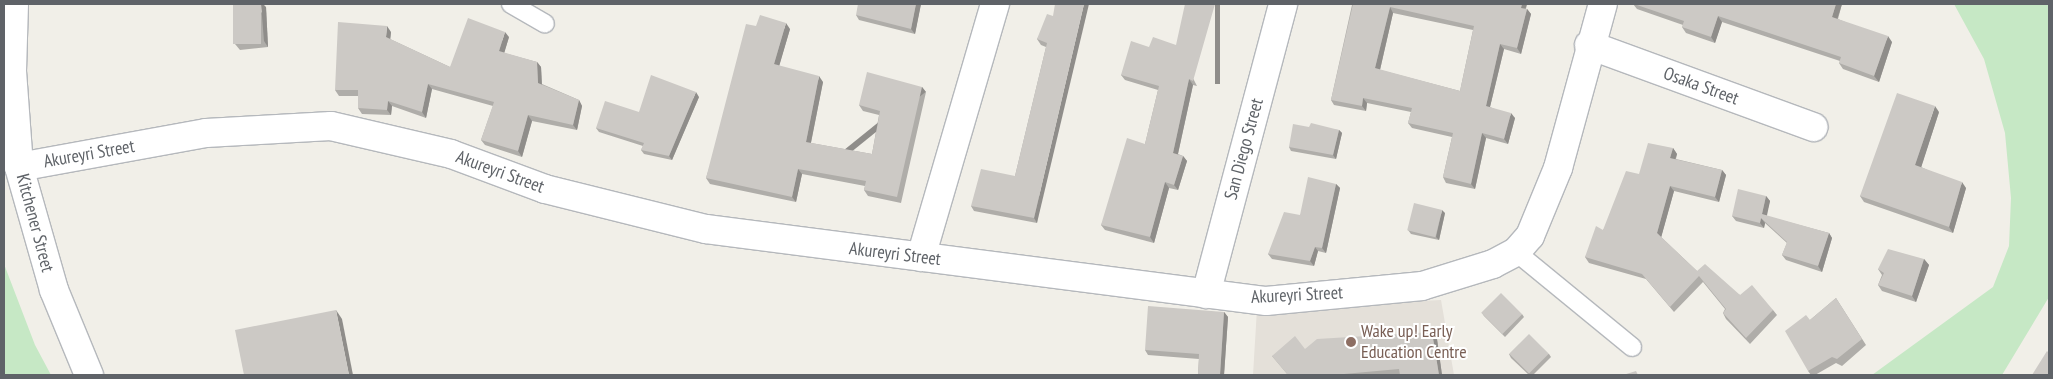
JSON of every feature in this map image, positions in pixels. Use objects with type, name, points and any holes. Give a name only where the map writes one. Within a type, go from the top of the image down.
[{"type":"street","name":"Kitchener Street","points":[[14,4],[12,71],[19,167],[54,290],[89,375]]},
{"type":"street","points":[[922,257],[995,4]]},
{"type":"street","name":"San Diego Street","points":[[1206,294],[1283,4]]},
{"type":"street","points":[[1516,252],[1541,216],[1558,168],[1589,45],[1603,4]]},
{"type":"street","name":"Osaka Street","points":[[1589,45],[1813,126]]},
{"type":"street","name":"Akureyri Street","points":[[19,167],[206,133],[331,126],[451,154],[545,189],[697,227],[1206,294],[1266,300],[1422,286],[1469,274],[1516,252]]},
{"type":"lane","points":[[511,4],[545,24]]},
{"type":"lane","points":[[1516,252],[1632,347]]},
{"type":"shaded area","name":"Wake up! Early Education Centre","points":[[1441,300],[1454,375],[1253,375],[1257,309]]},
{"type":"green space","points":[[1954,4],[2049,4],[2049,297],[2002,375],[1872,375],[1993,287],[2009,246],[2011,198],[2005,133],[1984,59]]},
{"type":"green space","points":[[4,264],[35,345],[51,375],[4,375]]},
{"type":"building","points":[[233,4],[261,4],[261,44],[233,44]]},
{"type":"building","points":[[858,4],[916,4],[911,29],[856,15]]},
{"type":"building","points":[[1055,4],[1084,4],[1034,218],[971,206],[981,169],[1015,176],[1047,43],[1037,39],[1047,14],[1053,16]]},
{"type":"building","points":[[1185,4],[1215,4],[1193,81],[1189,79],[1173,153],[1183,156],[1174,185],[1165,182],[1150,237],[1101,225],[1127,138],[1145,144],[1159,86],[1121,75],[1131,41],[1149,47],[1153,37],[1176,45]]},
{"type":"building","points":[[1353,4],[1522,4],[1521,8],[1527,9],[1517,48],[1500,44],[1486,106],[1511,113],[1504,139],[1482,133],[1471,184],[1443,177],[1453,133],[1408,123],[1412,108],[1363,98],[1362,106],[1331,100]],"holes":[[[1390,7],[1474,26],[1460,91],[1375,68]]]},
{"type":"building","points":[[1634,4],[1836,4],[1832,17],[1888,36],[1874,76],[1839,63],[1841,57],[1718,16],[1711,37],[1682,27],[1684,21]]},
{"type":"building","points":[[760,15],[786,23],[774,64],[819,76],[806,142],[872,154],[880,111],[859,105],[867,72],[922,87],[897,197],[864,190],[866,181],[798,169],[792,197],[706,178],[746,24],[756,26]]},
{"type":"building","points":[[468,18],[505,32],[499,51],[537,62],[538,83],[579,100],[573,125],[528,115],[518,151],[481,140],[494,102],[428,84],[422,112],[388,101],[387,110],[358,108],[358,90],[335,90],[338,22],[387,26],[386,37],[450,67]]},
{"type":"building","points":[[651,75],[696,92],[669,156],[641,150],[644,143],[596,128],[605,101],[639,112]]},
{"type":"building","points":[[1897,93],[1935,106],[1915,165],[1962,182],[1949,227],[1860,196]]},
{"type":"building","points":[[1311,123],[1339,130],[1333,155],[1289,147],[1293,124],[1309,127]]},
{"type":"building","points":[[1648,143],[1673,148],[1670,158],[1722,170],[1715,197],[1670,186],[1657,233],[1697,271],[1705,264],[1740,295],[1752,285],[1773,310],[1746,338],[1723,313],[1726,309],[1699,276],[1670,307],[1642,274],[1585,257],[1596,226],[1603,230],[1626,171],[1639,174]]},
{"type":"building","points":[[1308,177],[1336,184],[1322,248],[1315,247],[1310,261],[1268,254],[1284,212],[1300,215]]},
{"type":"building","points":[[1738,189],[1766,196],[1762,214],[1829,233],[1818,266],[1782,255],[1787,242],[1761,218],[1760,223],[1732,216]]},
{"type":"building","points":[[1414,203],[1442,210],[1435,237],[1407,230]]},
{"type":"building","points":[[1888,249],[1924,259],[1912,296],[1878,285],[1884,273],[1878,269]]},
{"type":"building","points":[[1501,293],[1522,314],[1502,334],[1481,313]]},
{"type":"building","points":[[1836,298],[1862,339],[1837,359],[1832,357],[1808,371],[1785,331],[1806,315],[1810,320]]},
{"type":"building","points":[[1148,306],[1224,312],[1220,375],[1198,375],[1199,354],[1145,350]]},
{"type":"building","points":[[336,310],[349,375],[244,375],[235,330]]},
{"type":"building","points":[[1432,332],[1439,375],[1400,375],[1399,369],[1343,375],[1288,375],[1272,356],[1295,336],[1305,349],[1317,339]]},
{"type":"building","points":[[1529,334],[1549,354],[1529,374],[1509,354]]},
{"type":"building","points":[[2047,351],[2049,353],[2049,375],[2032,375]]},
{"type":"building","points":[[1636,371],[1638,375],[1623,375]]},
{"type":"place","name":"Wake up! Early Education Centre","points":[[1351,342]]}]
